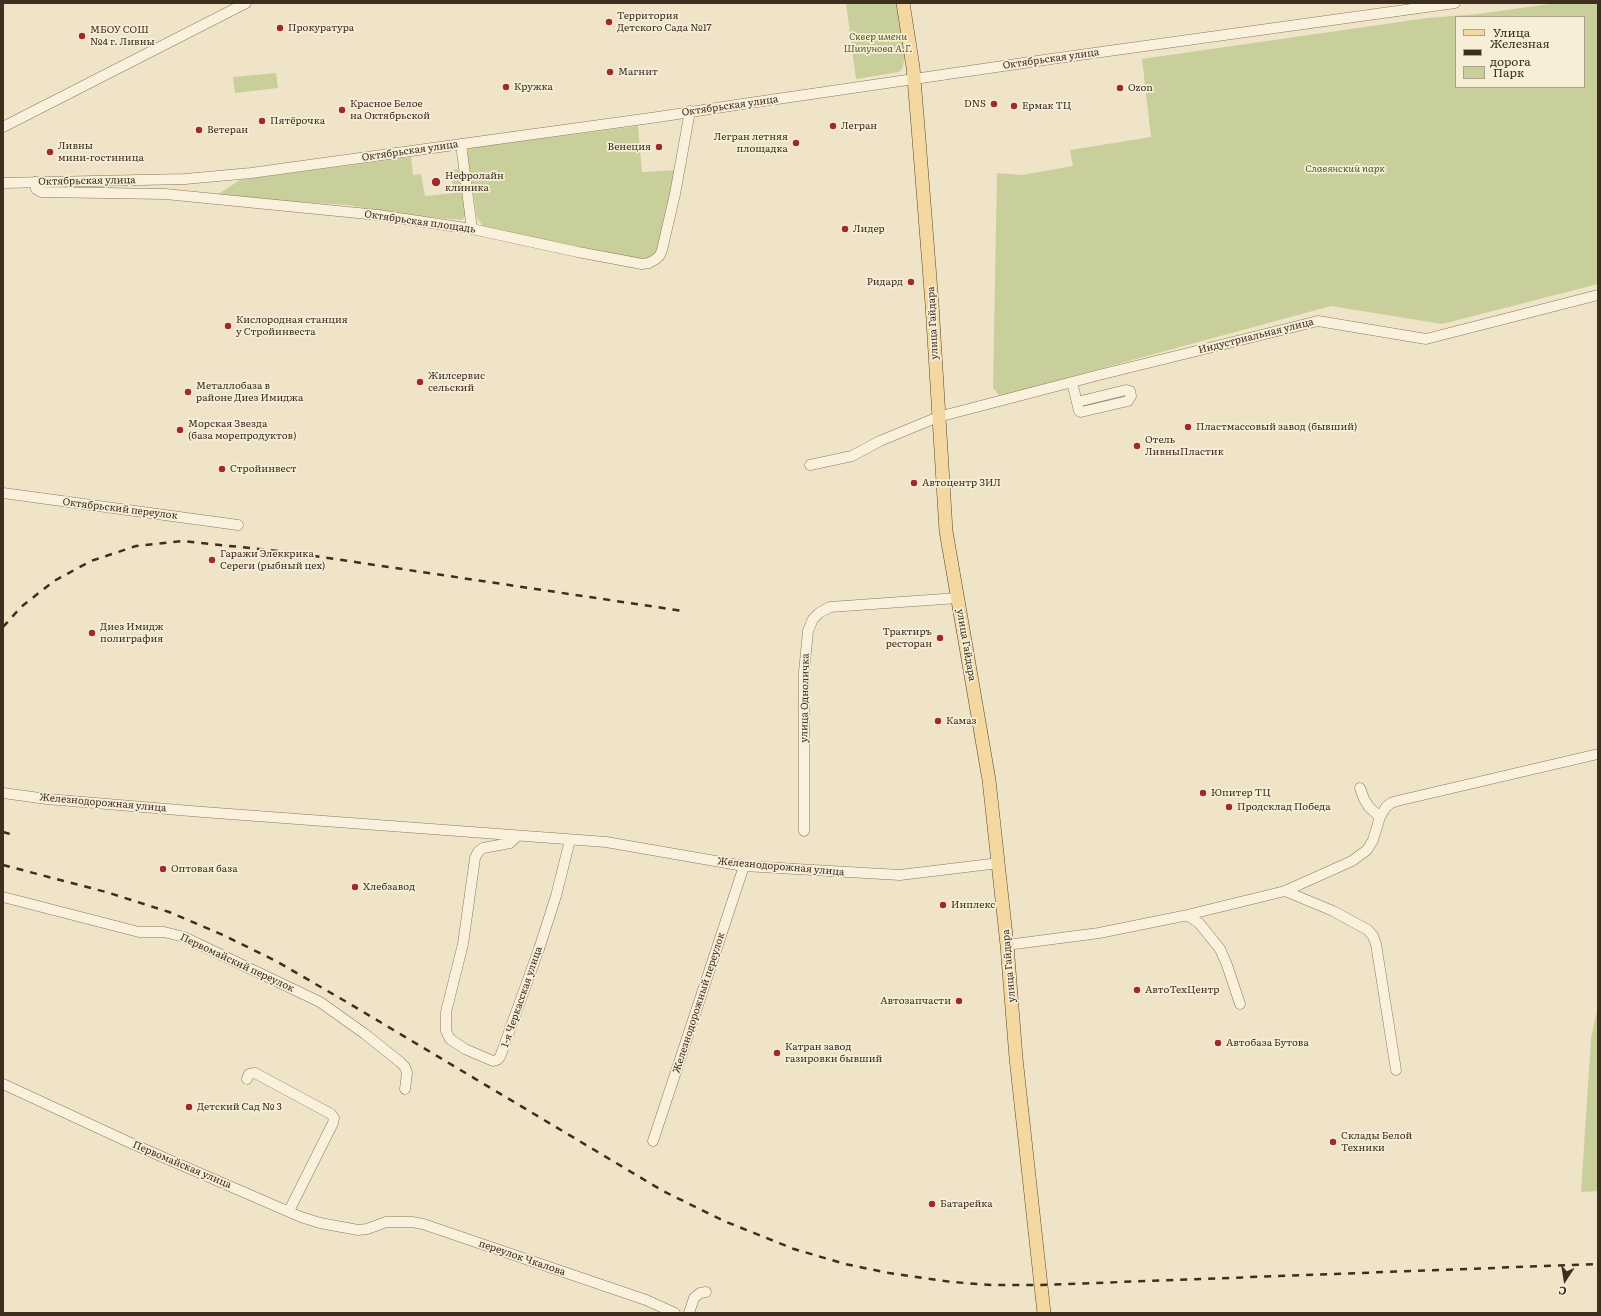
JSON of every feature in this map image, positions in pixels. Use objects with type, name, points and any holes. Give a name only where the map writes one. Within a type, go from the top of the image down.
[{"type":"main road","name":"улица Гайдара","points":[[903,3],[914,80],[932,304],[946,531],[989,780],[1007,945],[1016,1058],[1044,1313]]},
{"type":"street","points":[[3,126],[246,3]]},
{"type":"street","name":"Октябрьская улица","points":[[3,183],[185,179],[251,173],[1456,3]]},
{"type":"street","name":"Октябрьская площадь","points":[[35,182],[36,189],[41,192],[165,194],[378,215],[472,229],[642,264],[656,260],[662,250],[675,194],[690,111]]},
{"type":"street","points":[[461,144],[472,229]]},
{"type":"street","name":"Индустриальная улица","points":[[810,465],[852,456],[880,441],[938,417],[1318,321],[1426,339],[1598,295]]},
{"type":"street","points":[[1072,382],[1077,402]]},
{"type":"street","name":"Октябрьский переулок","points":[[3,493],[238,524]]},
{"type":"street","name":"улица Одноличка","points":[[804,831],[804,672],[807,637],[813,619],[819,613],[830,607],[958,598]]},
{"type":"street","points":[[1007,945],[1099,932],[1183,916],[1285,891],[1352,862],[1367,850],[1373,840],[1380,817],[1386,807],[1397,801],[1598,754]]},
{"type":"street","points":[[1360,788],[1369,807],[1380,817]]},
{"type":"street","name":"Железнодорожная улица","points":[[3,793],[47,799],[203,812],[516,837],[606,842],[744,866],[900,875],[999,863]]},
{"type":"street","name":"1-я Черкасская улица","points":[[516,837],[510,843],[482,848],[475,858],[463,944],[446,1012],[446,1031],[450,1039],[465,1049],[493,1061],[500,1057],[526,986],[556,896],[570,840]]},
{"type":"street","name":"Железнодорожный переулок","points":[[653,1141],[744,866]]},
{"type":"street","points":[[1285,891],[1333,911],[1368,930],[1373,936],[1376,944],[1396,1070]]},
{"type":"street","name":"Первомайский переулок","points":[[3,897],[139,932],[174,934],[191,940],[320,1002],[359,1029],[405,1067],[407,1077],[405,1089]]},
{"type":"street","points":[[1183,916],[1195,919],[1208,932],[1220,949],[1240,1004]]},
{"type":"street","points":[[247,1079],[249,1074],[258,1074],[331,1114],[334,1118],[333,1123],[289,1211]]},
{"type":"street","name":"Первомайская улица","points":[[3,1084],[134,1145],[289,1211],[320,1223],[358,1230],[367,1229]]},
{"type":"street","name":"переулок Чкалова","points":[[367,1229],[386,1222],[412,1222],[423,1224],[646,1300],[675,1313]]},
{"type":"street","points":[[689,1313],[694,1298],[700,1293],[706,1292]]},
{"type":"green space","name":"Сквер имени Шипунова А.Г.","points":[[846,3],[897,3],[906,53],[902,69],[899,72],[856,79]]},
{"type":"green space","name":"Славянский парк","points":[[1556,3],[1598,3],[1598,284],[1442,324],[1331,306],[1000,396],[993,388],[997,173],[1022,175],[1073,166],[1070,150],[1151,137],[1142,59],[1427,18],[1478,14]]},
{"type":"green space","points":[[276,73],[278,88],[235,93],[233,77]]},
{"type":"green space","points":[[638,126],[642,172],[678,170],[659,251],[646,260],[492,229],[483,226],[477,218],[467,153],[469,148]]},
{"type":"green space","points":[[411,157],[413,175],[421,174],[425,196],[454,193],[451,170],[461,169],[466,216],[462,220],[407,215],[348,205],[219,197],[217,195],[240,180]]},
{"type":"green space","points":[[1598,1005],[1598,1191],[1581,1192],[1591,1039]]},
{"type":"railway","points":[[3,627],[21,607],[54,581],[91,561],[136,546],[182,541],[288,552],[683,611]]},
{"type":"railway","points":[[3,832],[10,834]]},
{"type":"railway","points":[[3,865],[106,892],[169,912],[223,935],[276,961],[350,1004],[663,1191],[724,1221],[794,1249],[845,1264],[889,1273],[952,1282],[991,1285],[1041,1285],[1598,1264]]},
{"type":"place","name":"Территория Детского Сада №17","points":[[609,22]]},
{"type":"place","name":"Прокуратура","points":[[280,28]]},
{"type":"place","name":"МБОУ СОШ №4 г. Ливны","points":[[82,36]]},
{"type":"place","name":"Магнит","points":[[610,72]]},
{"type":"place","name":"Кружка","points":[[506,87]]},
{"type":"place","name":"Ozon","points":[[1120,88]]},
{"type":"place","name":"DNS","points":[[994,104]]},
{"type":"place","name":"Ермак ТЦ","points":[[1014,106]]},
{"type":"place","name":"Красное Белое на Октябрьской","points":[[342,110]]},
{"type":"place","name":"Пятёрочка","points":[[262,121]]},
{"type":"place","name":"Легран","points":[[833,126]]},
{"type":"place","name":"Ветеран","points":[[199,130]]},
{"type":"place","name":"Легран летняя площадка","points":[[796,143]]},
{"type":"place","name":"Венеция","points":[[659,147]]},
{"type":"place","name":"Ливны мини-гостиница","points":[[50,152]]},
{"type":"place","name":"Нефролайн клиника","points":[[436,182]]},
{"type":"place","name":"Лидер","points":[[845,229]]},
{"type":"place","name":"Ридард","points":[[911,282]]},
{"type":"place","name":"Кислородная станция у Стройинвеста","points":[[228,326]]},
{"type":"place","name":"Жилсервис сельский","points":[[420,382]]},
{"type":"place","name":"Металлобаза в районе Диез Имиджа","points":[[188,392]]},
{"type":"place","name":"Пластмассовый завод (бывший)","points":[[1188,427]]},
{"type":"place","name":"Морская Звезда (база морепродуктов)","points":[[180,430]]},
{"type":"place","name":"Отель ЛивныПластик","points":[[1137,446]]},
{"type":"place","name":"Стройинвест","points":[[222,469]]},
{"type":"place","name":"Автоцентр ЗИЛ","points":[[914,483]]},
{"type":"place","name":"Гаражи Элеккрика Сереги (рыбный цех)","points":[[212,560]]},
{"type":"place","name":"Диез Имидж полиграфия","points":[[92,633]]},
{"type":"place","name":"Трактиръ ресторан","points":[[940,638]]},
{"type":"place","name":"Камаз","points":[[938,721]]},
{"type":"place","name":"Юпитер ТЦ","points":[[1203,793]]},
{"type":"place","name":"Продсклад Победа","points":[[1229,807]]},
{"type":"place","name":"Оптовая база","points":[[163,869]]},
{"type":"place","name":"Хлебзавод","points":[[355,887]]},
{"type":"place","name":"Инплекс","points":[[943,905]]},
{"type":"place","name":"АвтоТехЦентр","points":[[1137,990]]},
{"type":"place","name":"Автозапчасти","points":[[959,1001]]},
{"type":"place","name":"Автобаза Бутова","points":[[1218,1043]]},
{"type":"place","name":"Катран завод газировки бывший","points":[[777,1053]]},
{"type":"place","name":"Детский Сад № 3","points":[[189,1107]]},
{"type":"place","name":"Склады Белой Техники","points":[[1333,1142]]},
{"type":"place","name":"Батарейка","points":[[932,1204]]}]
